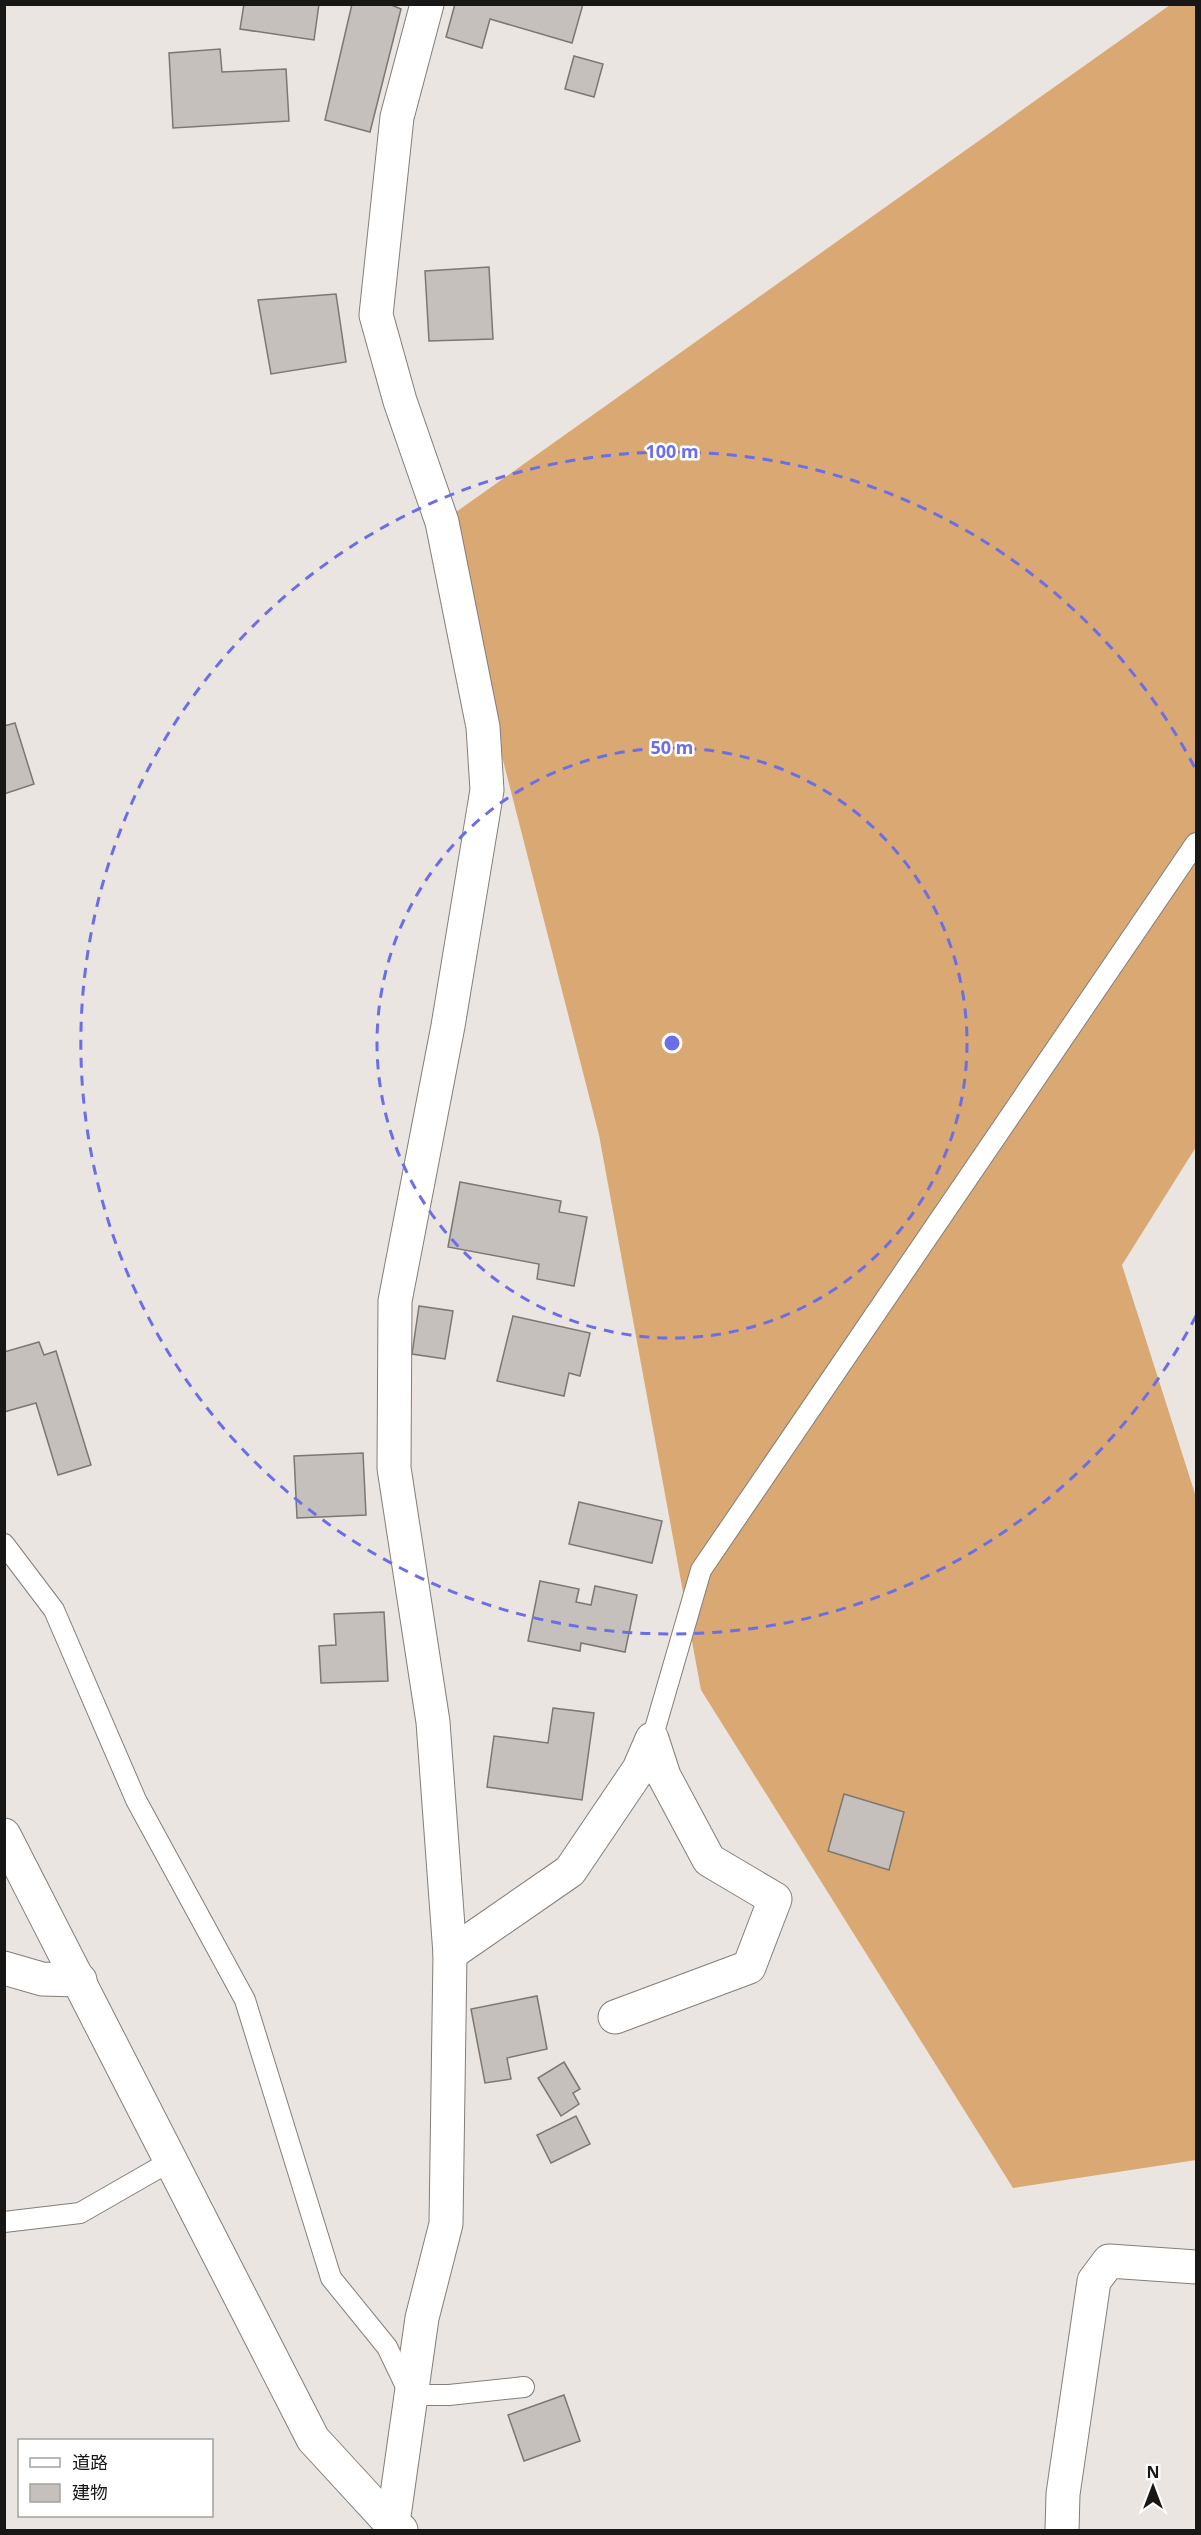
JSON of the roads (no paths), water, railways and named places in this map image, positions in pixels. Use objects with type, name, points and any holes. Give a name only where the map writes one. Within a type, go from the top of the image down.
[{"type":"street","points":[[395,2529],[410,2395],[422,2318],[446,2224],[450,1954],[433,1722],[394,1468],[395,1300],[448,1026],[487,790],[483,727],[442,522],[400,401],[376,315],[397,117],[427,4]]},
{"type":"street","points":[[450,1954],[570,1871],[639,1769],[652,1740]]},
{"type":"street","points":[[615,2017],[749,1967],[775,1899],[709,1860],[664,1776],[652,1740]]},
{"type":"street","points":[[4,1835],[313,2439],[395,2529]]},
{"type":"street","points":[[4,1968],[42,1979],[80,1980]]},
{"type":"street","points":[[1062,2530],[1063,2494],[1094,2281],[1109,2261],[1197,2267]]},
{"type":"lane","points":[[652,1740],[701,1570],[1197,843]]},
{"type":"lane","points":[[4,1544],[54,1610],[136,1800],[245,2000],[331,2278],[387,2348],[410,2395],[449,2395],[524,2387]]},
{"type":"lane","points":[[4,2222],[80,2213],[170,2162]]}]
